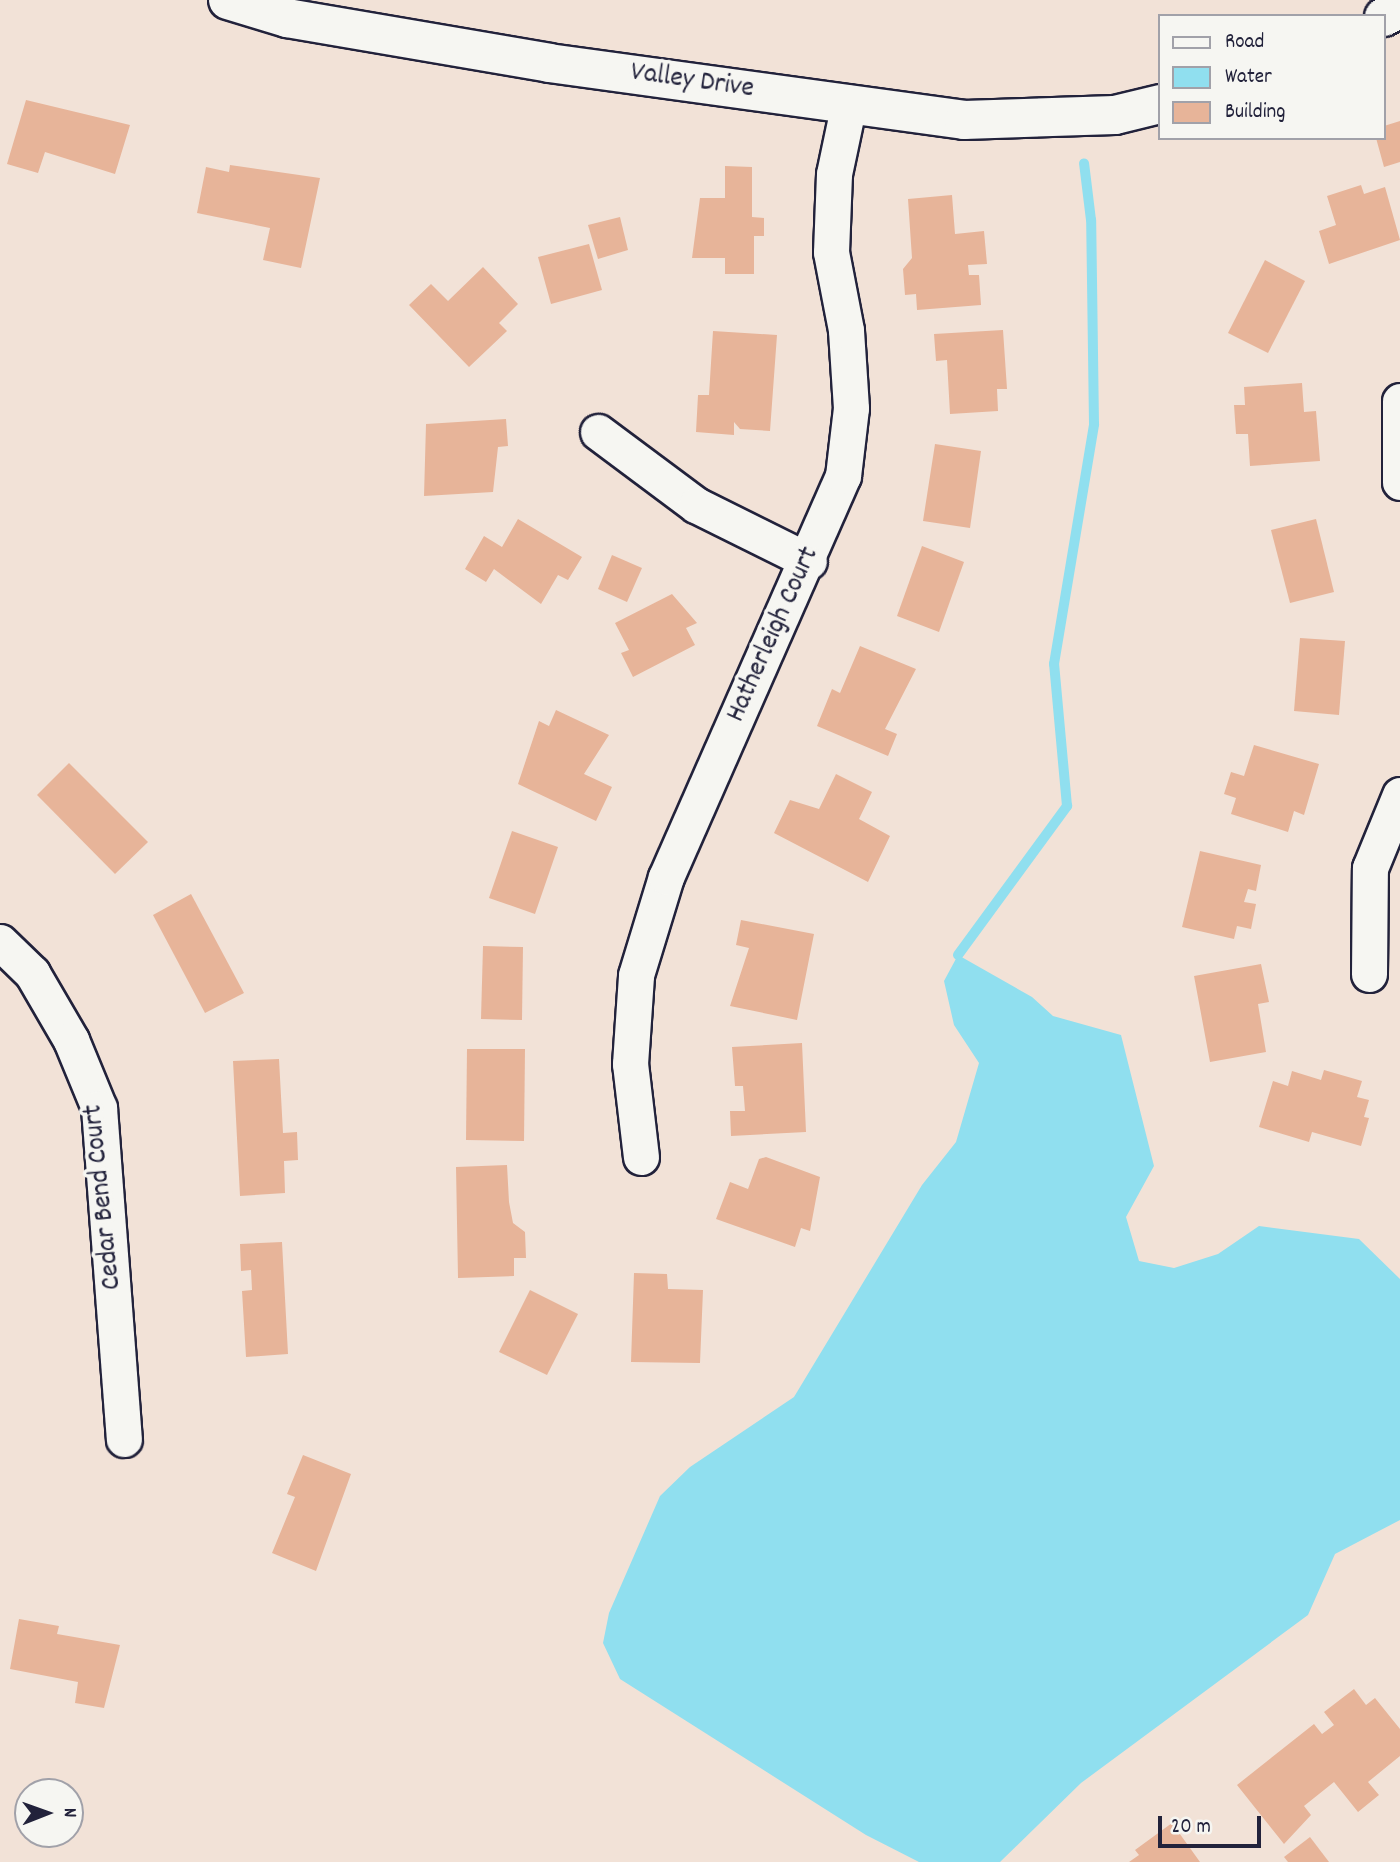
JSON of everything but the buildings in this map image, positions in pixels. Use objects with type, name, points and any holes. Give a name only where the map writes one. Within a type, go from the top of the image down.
[{"type":"street","name":"Valley Drive","points":[[228,0],[287,19],[549,63],[964,120],[1115,115],[1158,104]]},
{"type":"street","name":"Hatherleigh Court","points":[[641,1157],[630,1064],[636,975],[666,877],[808,561],[843,476],[850,408],[846,330],[831,252],[834,174],[849,103]]},
{"type":"street","points":[[1400,401],[1400,482]]},
{"type":"street","points":[[598,432],[696,505],[808,561]]},
{"type":"street","points":[[1369,974],[1370,867],[1400,795]]},
{"type":"street","name":"Cedar Bend Court","points":[[0,942],[32,973],[71,1040],[99,1108],[124,1439]]},
{"type":"water","points":[[958,955],[1032,997],[1053,1016],[1121,1035],[1154,1166],[1126,1217],[1139,1261],[1174,1268],[1218,1254],[1259,1226],[1359,1239],[1400,1279],[1400,1520],[1335,1554],[1308,1615],[1081,1783],[1000,1862],[919,1862],[866,1835],[620,1679],[603,1643],[609,1613],[660,1496],[690,1467],[794,1397],[922,1185],[956,1142],[979,1063],[954,1025],[944,981]]},
{"type":"waterway","points":[[958,955],[1067,806],[1054,664],[1094,424],[1091,220],[1084,163]]}]
